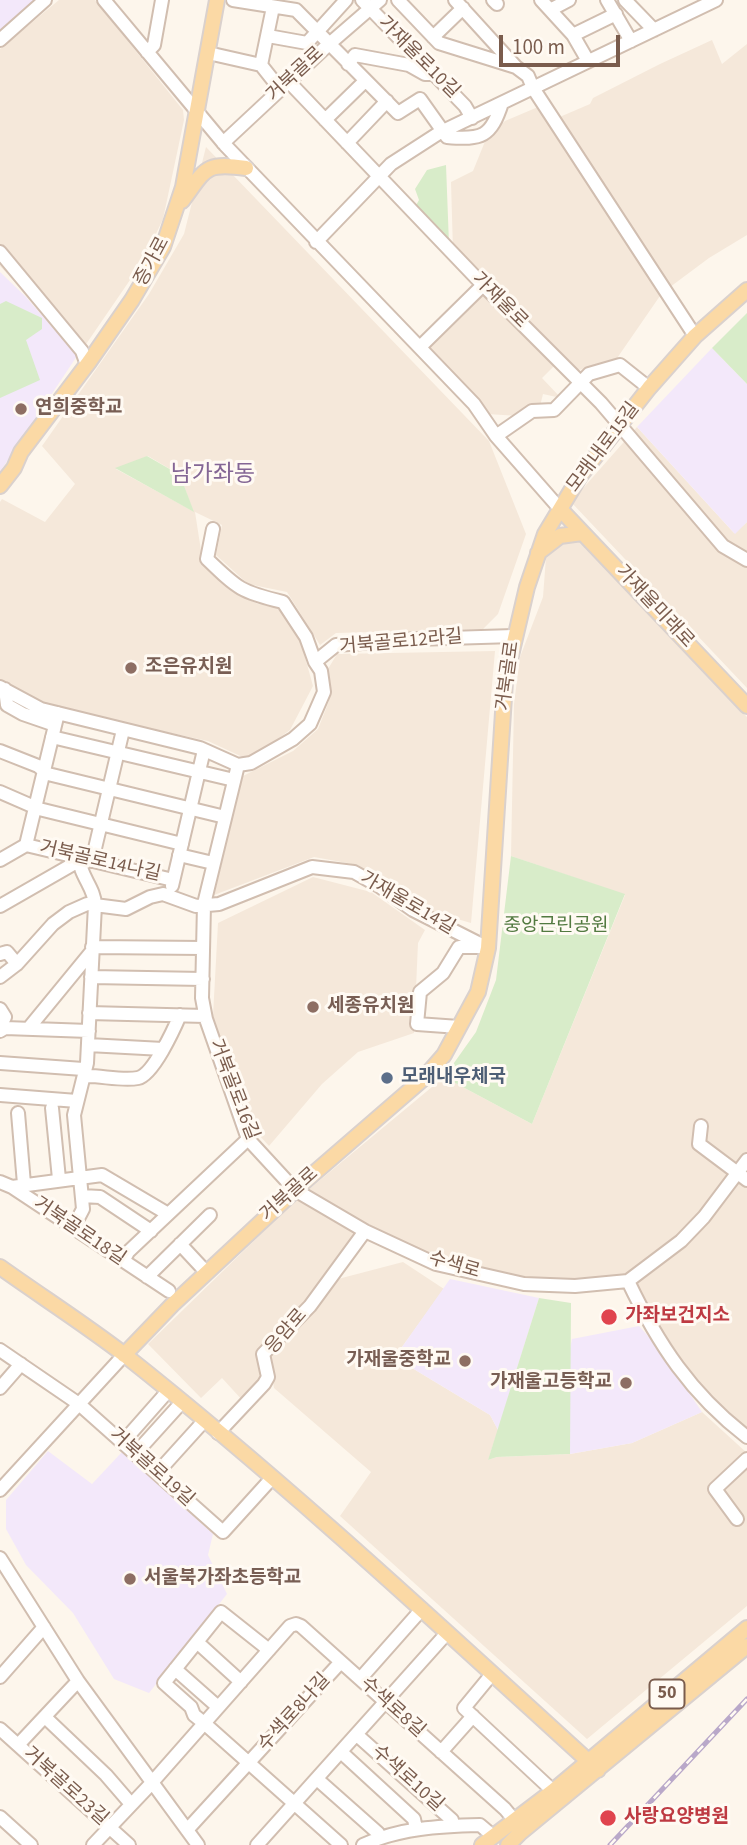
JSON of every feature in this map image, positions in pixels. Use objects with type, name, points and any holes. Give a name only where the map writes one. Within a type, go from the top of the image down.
[{"type":"main road","name":"증가로","points":[[0,486],[14,468],[21,452],[87,365],[155,264],[163,247],[183,187],[217,0]]},
{"type":"main road","points":[[176,208],[211,166],[220,164],[246,168]]},
{"type":"main road","name":"모래내로15길","points":[[560,509],[580,476],[649,388],[695,336],[747,290]]},
{"type":"main road","name":"가재울미래로","points":[[560,509],[747,706]]},
{"type":"main road","name":"거북골로","points":[[124,1355],[295,1191],[424,1079],[444,1055],[478,992],[488,948],[505,681],[514,636],[537,554],[560,509]]},
{"type":"main road","points":[[537,554],[555,539],[566,534],[582,533]]},
{"type":"main road","points":[[0,1268],[124,1355],[182,1402],[422,1609],[593,1765]]},
{"type":"main road","name":"50","points":[[508,1845],[747,1628]]},
{"type":"main road","name":"50","points":[[487,1841],[553,1791],[593,1765],[747,1646]]},
{"type":"street","points":[[0,40],[45,0]]},
{"type":"street","points":[[104,0],[223,144],[474,404],[496,436],[560,509]]},
{"type":"street","points":[[147,52],[154,45],[162,0]]},
{"type":"street","points":[[233,0],[296,10],[398,113],[420,99],[447,138],[480,137],[487,133],[496,120],[502,103]]},
{"type":"street","points":[[268,36],[307,43],[346,0]]},
{"type":"street","name":"거북골로","points":[[223,144],[328,45],[366,5],[380,0]]},
{"type":"street","points":[[398,0],[439,43],[516,67]]},
{"type":"street","points":[[569,0],[546,5],[572,35],[588,61]]},
{"type":"street","points":[[607,0],[631,41]]},
{"type":"street","points":[[625,0],[654,30]]},
{"type":"street","points":[[316,242],[391,164],[443,131],[714,0]]},
{"type":"street","points":[[433,37],[459,4],[516,67],[528,76],[533,88],[695,336]]},
{"type":"street","name":"가재울로10길","points":[[366,5],[435,74],[472,117]]},
{"type":"street","points":[[261,65],[273,6]]},
{"type":"street","points":[[572,35],[616,14]]},
{"type":"street","points":[[208,52],[261,65],[326,120],[379,177]]},
{"type":"street","points":[[348,64],[355,55],[409,65],[425,74],[435,74]]},
{"type":"street","points":[[326,120],[365,81]]},
{"type":"street","points":[[347,143],[387,101]]},
{"type":"street","name":"가재울로","points":[[379,177],[601,403],[723,546],[747,560]]},
{"type":"street","points":[[0,252],[82,351],[87,365]]},
{"type":"street","points":[[420,347],[483,285]]},
{"type":"street","name":"모래내로15길","points":[[580,382],[589,374],[620,365],[649,388]]},
{"type":"street","points":[[496,436],[532,411],[554,410],[580,382]]},
{"type":"street","name":"거북골로12라길","points":[[213,529],[207,559],[235,586],[250,594],[284,601],[306,637],[315,662],[336,645],[514,636]]},
{"type":"street","points":[[55,725],[123,730],[204,750],[238,765],[251,763],[293,739],[310,724],[324,692],[321,671],[315,662]]},
{"type":"street","points":[[2,688],[41,709],[55,725],[117,753],[234,780]]},
{"type":"street","points":[[2,856],[26,845],[55,725]]},
{"type":"street","points":[[73,1227],[83,1209],[75,1132],[77,1101],[85,1072],[88,1045],[95,905],[95,898],[79,865],[85,859],[100,824],[123,730]]},
{"type":"street","points":[[170,896],[204,750]]},
{"type":"street","points":[[0,751],[48,774],[225,817]]},
{"type":"street","name":"거북골로16길","points":[[238,765],[204,904],[202,979],[205,1016],[248,1139],[295,1191]]},
{"type":"street","points":[[0,792],[39,810],[100,824],[181,849],[213,863]]},
{"type":"street","name":"거북골로14나길","points":[[26,845],[173,880]]},
{"type":"street","points":[[0,906],[85,859]]},
{"type":"street","name":"가재울로14길","points":[[204,904],[219,904],[312,867],[354,872],[413,910],[488,948]]},
{"type":"street","points":[[0,976],[17,964],[53,924],[69,912],[87,904],[126,909],[150,897],[163,894],[196,906],[204,904]]},
{"type":"street","points":[[459,1027],[417,1024],[420,992],[443,973],[459,947],[488,948]]},
{"type":"street","points":[[92,949],[203,948]]},
{"type":"street","points":[[28,1029],[92,949]]},
{"type":"street","points":[[0,954],[7,952],[17,964]]},
{"type":"street","points":[[91,977],[202,979]]},
{"type":"street","points":[[0,1009],[5,1017],[0,1029]]},
{"type":"street","name":"거북골로16길","points":[[89,1013],[205,1016]]},
{"type":"street","points":[[0,1063],[83,1069],[88,1076],[139,1078],[147,1073],[163,1049],[180,1015]]},
{"type":"street","points":[[0,1029],[89,1031]]},
{"type":"street","points":[[88,1045],[163,1049]]},
{"type":"street","points":[[0,1095],[77,1101]]},
{"type":"street","name":"거북골로18길","points":[[52,1108],[59,1179]]},
{"type":"street","name":"거북골로18길","points":[[12,1184],[18,1113]]},
{"type":"street","points":[[701,1126],[699,1144],[743,1177]]},
{"type":"street","points":[[123,1261],[128,1252],[248,1139]]},
{"type":"street","points":[[747,1160],[743,1177],[681,1241],[628,1281],[664,1350],[691,1385],[724,1419],[747,1437]]},
{"type":"street","name":"거북골로18길","points":[[12,1184],[102,1175],[168,1214]]},
{"type":"street","name":"거북골로18길","points":[[12,1184],[169,1292]]},
{"type":"street","name":"수색로","points":[[295,1191],[365,1231],[436,1264],[524,1284],[575,1286],[628,1281]]},
{"type":"street","points":[[82,1196],[100,1196],[150,1231]]},
{"type":"street","name":"거북골로18길","points":[[147,1277],[211,1215]]},
{"type":"street","name":"응암로","points":[[218,1433],[268,1377],[263,1354],[310,1306],[365,1231]]},
{"type":"street","points":[[180,1244],[207,1273]]},
{"type":"street","name":"거북골로19길","points":[[0,1350],[79,1404],[223,1532],[272,1478]]},
{"type":"street","name":"거북골로","points":[[0,1490],[124,1355]]},
{"type":"street","points":[[0,1388],[21,1364]]},
{"type":"street","points":[[122,1442],[168,1391]]},
{"type":"street","points":[[135,1454],[182,1402]]},
{"type":"street","points":[[157,1473],[204,1421]]},
{"type":"street","points":[[737,1519],[715,1489],[747,1459]]},
{"type":"street","points":[[0,1558],[78,1681],[198,1845]]},
{"type":"street","points":[[0,1586],[10,1575]]},
{"type":"street","points":[[360,1679],[422,1609]]},
{"type":"street","points":[[204,1723],[191,1707],[164,1683],[221,1612],[268,1650]]},
{"type":"street","name":"수색로8길","points":[[93,1845],[290,1626],[296,1624],[302,1626],[515,1821]]},
{"type":"street","points":[[0,1676],[44,1628]]},
{"type":"street","points":[[257,1845],[447,1633]]},
{"type":"street","points":[[197,1642],[241,1682]]},
{"type":"street","name":"수색로8나길","points":[[187,1830],[338,1665],[342,1664]]},
{"type":"street","points":[[175,1669],[218,1707]]},
{"type":"street","points":[[492,1674],[464,1708],[553,1791]]},
{"type":"street","points":[[18,1745],[78,1681]]},
{"type":"street","points":[[441,1752],[473,1716]]},
{"type":"street","points":[[45,1717],[106,1775],[131,1804]]},
{"type":"street","name":"수색로8나길","points":[[204,1723],[249,1764]]},
{"type":"street","name":"거북골로23길","points":[[0,1729],[129,1845]]},
{"type":"street","name":"수색로10길","points":[[357,1735],[452,1819],[453,1826]]},
{"type":"street","name":"수색로10길","points":[[341,1752],[414,1819],[416,1829]]},
{"type":"street","points":[[249,1764],[341,1845]]},
{"type":"street","points":[[317,1779],[378,1833],[380,1838]]},
{"type":"street","points":[[0,1817],[31,1845]]},
{"type":"street","name":"수색로10길","points":[[363,1845],[416,1829],[480,1825],[487,1841]]},
{"type":"shaded area","points":[[0,0],[39,0],[0,35]]},
{"type":"shaded area","points":[[59,0],[95,0],[183,110],[184,120],[163,219],[143,261],[80,353],[0,266],[0,49]]},
{"type":"shaded area","points":[[712,40],[722,64],[747,44],[747,235],[709,258],[662,293],[613,364],[572,371],[453,251],[451,182],[473,171],[486,139],[505,121],[538,107],[548,122],[590,104],[593,98]]},
{"type":"shaded area","points":[[206,147],[489,441],[526,534],[498,614],[483,629],[336,633],[320,645],[287,592],[248,584],[216,555],[222,525],[195,512],[202,557],[233,592],[258,604],[281,608],[300,639],[313,686],[290,730],[249,760],[208,741],[44,706],[0,681],[0,502],[2,499],[45,522],[75,484],[42,446],[149,294],[184,234]],"holes":[[[148,456],[180,475],[193,511],[116,469]]]},
{"type":"shaded area","name":"연희중학교","points":[[0,272],[26,297],[77,356],[0,472]]},
{"type":"shaded area","points":[[482,291],[555,365],[542,378],[561,398],[543,394],[540,406],[519,416],[487,414],[423,349]]},
{"type":"shaded area","points":[[712,348],[747,384],[747,522],[735,534],[637,427]]},
{"type":"shaded area","points":[[637,427],[734,533],[747,522],[747,688],[571,502]]},
{"type":"shaded area","points":[[576,538],[747,717],[747,1154],[738,1173],[704,1217],[628,1281],[575,1286],[436,1264],[302,1195],[444,1077],[532,1124],[625,895],[511,856],[514,704],[520,657],[543,597],[547,544]]},
{"type":"shaded area","points":[[495,651],[471,923],[423,909],[358,865],[314,857],[214,895],[243,776],[293,751],[318,729],[329,701],[328,669],[337,654]]},
{"type":"shaded area","points":[[313,877],[371,892],[425,930],[418,943],[414,1033],[358,1052],[322,1084],[269,1146],[248,1123],[213,1016],[218,923]]},
{"type":"shaded area","points":[[747,1165],[747,1433],[688,1376],[632,1282],[668,1256]]},
{"type":"shaded area","points":[[298,1198],[356,1233],[307,1304],[259,1355],[263,1380],[243,1401],[222,1378],[201,1398],[148,1344]]},
{"type":"shaded area","points":[[403,1262],[444,1289],[402,1347],[408,1354],[412,1368],[490,1415],[498,1430],[488,1460],[497,1457],[570,1454],[632,1443],[702,1412],[747,1453],[747,1606],[587,1739],[340,1516],[371,1472],[274,1388],[269,1356],[338,1279]]},
{"type":"shaded area","name":"가재울중학교","points":[[450,1279],[539,1298],[498,1430],[490,1415],[412,1368],[408,1354],[402,1347]]},
{"type":"shaded area","name":"가재울고등학교","points":[[639,1326],[658,1347],[702,1412],[632,1443],[570,1454],[569,1354],[572,1339]]},
{"type":"shaded area","name":"서울북가좌초등학교","points":[[48,1451],[92,1484],[122,1452],[213,1534],[208,1555],[227,1594],[149,1693],[114,1679],[73,1613],[26,1565],[6,1529],[6,1500]]},
{"type":"green space","points":[[446,165],[449,244],[415,207],[419,200],[415,189],[427,170]]},
{"type":"green space","points":[[6,301],[42,318],[42,329],[26,340],[40,380],[0,398],[0,304]]},
{"type":"green space","points":[[747,313],[747,384],[712,348]]},
{"type":"green space","points":[[147,456],[180,475],[194,512],[115,468]]},
{"type":"green space","name":"중앙근린공원","points":[[511,856],[625,894],[532,1124],[444,1077],[476,1032],[496,980]]},
{"type":"green space","points":[[539,1298],[571,1303],[570,1454],[497,1457],[488,1460]]},
{"type":"railway","points":[[610,1845],[747,1699]]},
{"type":"place","name":"연희중학교","points":[[21,409]]},
{"type":"place","name":"조은유치원","points":[[131,668]]},
{"type":"place","name":"세종유치원","points":[[313,1007]]},
{"type":"place","name":"모래내우체국","points":[[387,1078]]},
{"type":"place","name":"가좌보건지소","points":[[609,1317]]},
{"type":"place","name":"가재울중학교","points":[[465,1361]]},
{"type":"place","name":"가재울고등학교","points":[[626,1383]]},
{"type":"place","name":"서울북가좌초등학교","points":[[130,1579]]},
{"type":"place","name":"사랑요양병원","points":[[608,1818]]},
{"type":"district","name":"남가좌동","points":[[213,476]]}]
